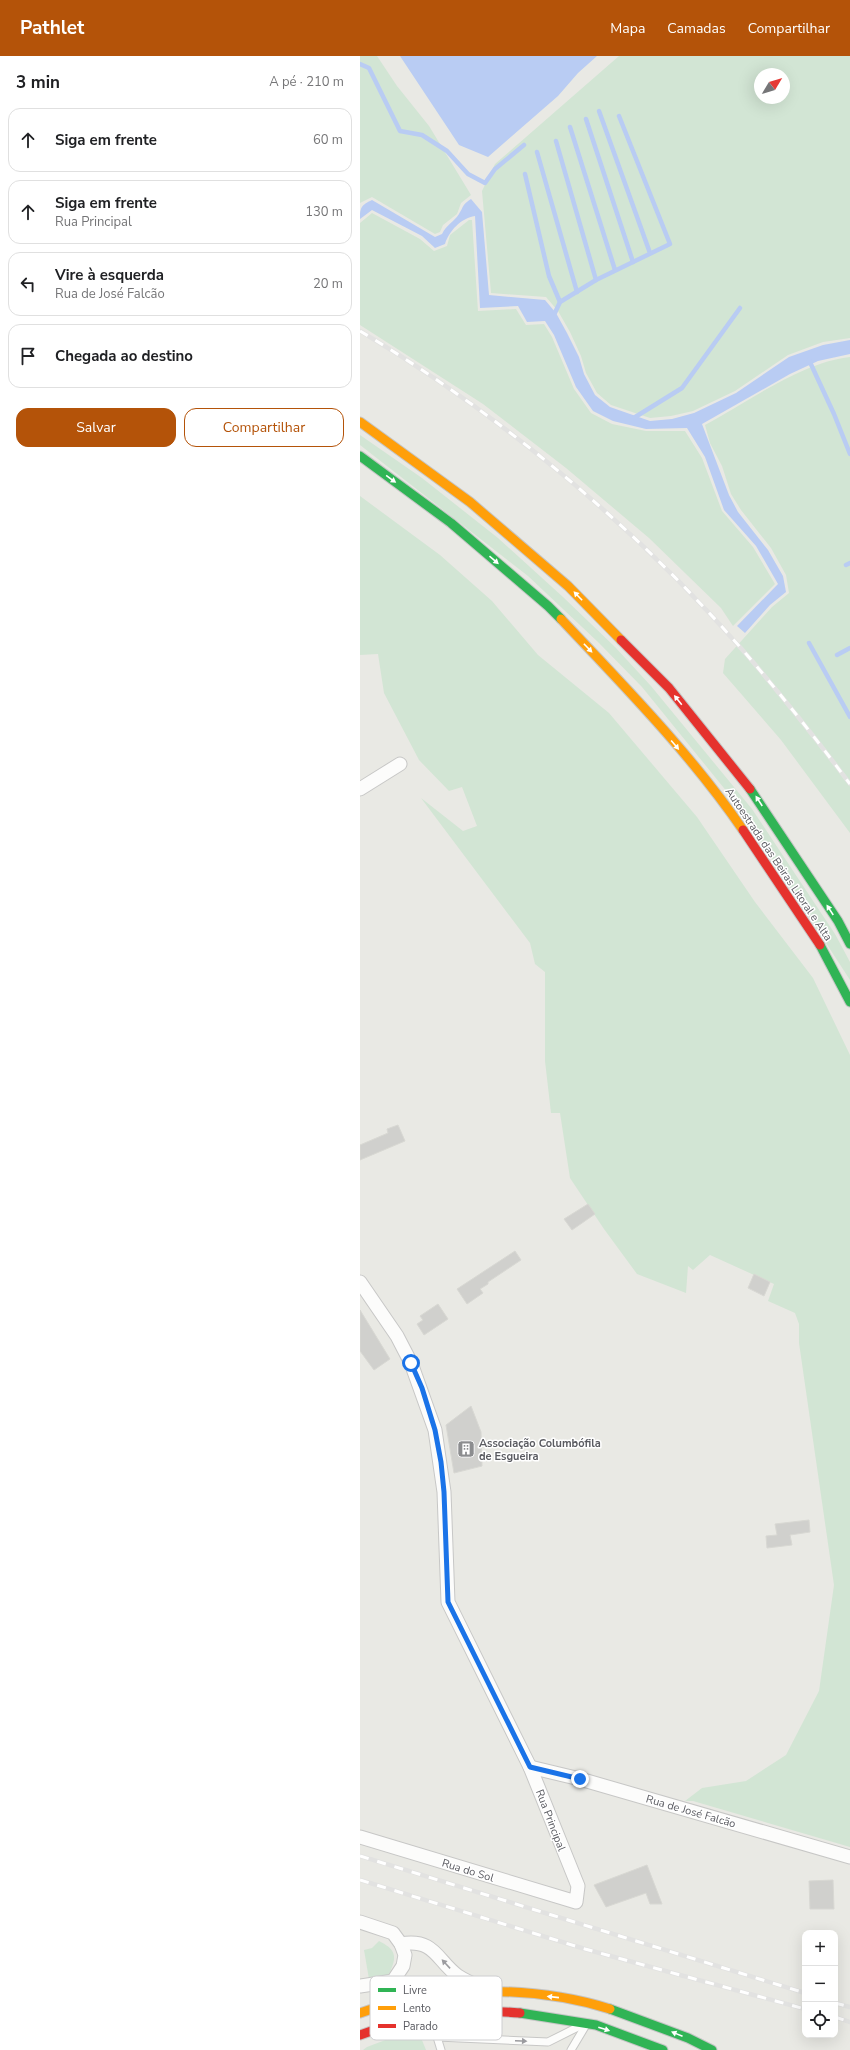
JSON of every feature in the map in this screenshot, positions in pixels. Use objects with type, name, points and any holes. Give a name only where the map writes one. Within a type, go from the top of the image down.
[{"type":"main road","name":"Autoestrada das Beiras Litoral e Alta","points":[[360,422],[470,502],[568,586],[669,688],[754,793],[838,921],[850,944]]},
{"type":"main road","name":"Autoestrada das Beiras Litoral e Alta","points":[[360,456],[451,523],[548,606],[644,707],[730,811],[815,935],[850,1002]]},
{"type":"main road","points":[[502,1993],[569,1999],[656,2026],[712,2050]]},
{"type":"main road","points":[[360,2013],[370,2009]]},
{"type":"main road","points":[[502,2011],[587,2023],[636,2044],[663,2050]]},
{"type":"main road","points":[[360,2035],[370,2031]]},
{"type":"street","points":[[360,789],[400,764]]},
{"type":"street","name":"Rua Principal","points":[[360,1282],[397,1336],[422,1388],[435,1430],[444,1492],[448,1602],[530,1767],[578,1886],[576,1902]]},
{"type":"street","name":"Rua de José Falcão","points":[[530,1767],[580,1779],[850,1858]]},
{"type":"street","name":"Rua do Sol","points":[[360,1837],[576,1902]]},
{"type":"street","points":[[360,1922],[393,1933],[402,1944],[405,1955],[403,1966],[396,1976]]},
{"type":"street","points":[[402,1944],[413,1942],[430,1947],[458,1976]]},
{"type":"street","points":[[360,1986],[370,1984]]},
{"type":"lane","points":[[502,2040],[548,2042],[587,2023]]},
{"type":"lane","points":[[571,2050],[587,2023]]},
{"type":"lane","points":[[438,2040],[441,2050]]},
{"type":"green space","points":[[360,56],[377,56],[397,86],[429,126],[471,195],[461,203],[457,214],[443,225],[440,232],[435,234],[372,197],[360,203]]},
{"type":"green space","points":[[619,56],[850,56],[850,338],[823,342],[788,355],[735,391],[693,411],[671,416],[650,418],[611,405],[597,393],[586,373],[581,356],[570,332],[558,311],[546,297],[491,293],[482,191],[495,164]]},
{"type":"green space","points":[[372,213],[420,239],[434,251],[447,246],[450,235],[469,220],[472,220],[478,311],[516,309],[526,325],[544,324],[552,337],[574,389],[591,413],[612,424],[646,431],[685,431],[702,458],[722,511],[753,547],[775,584],[733,626],[721,608],[649,538],[566,468],[483,404],[360,325],[360,223]]},
{"type":"green space","points":[[850,357],[850,833],[781,740],[723,673],[725,659],[772,607],[789,593],[786,575],[771,548],[741,510],[731,494],[722,466],[710,443],[705,425],[776,384],[813,366],[832,360]]},
{"type":"green space","points":[[360,435],[422,478],[498,538],[615,647],[651,686],[752,809],[835,934],[850,962],[850,980],[732,798],[642,687],[599,643],[528,576],[360,445]]},
{"type":"green space","points":[[360,496],[440,555],[492,601],[538,655],[609,713],[697,817],[755,902],[813,978],[850,1055],[850,1847],[693,1801],[685,1801],[702,1788],[746,1781],[786,1755],[819,1691],[834,1585],[799,1343],[799,1324],[795,1313],[768,1301],[774,1284],[710,1255],[693,1270],[688,1266],[686,1293],[637,1274],[604,1229],[570,1178],[560,1113],[551,1113],[545,1061],[545,972],[535,964],[530,943],[421,798],[463,831],[477,826],[462,787],[449,791],[419,760],[384,693],[378,654],[360,655]]},
{"type":"green space","points":[[379,1941],[390,1948],[394,1954],[394,1962],[390,1972],[386,1976],[370,1976],[369,1979],[364,1950],[372,1948]]},
{"type":"green space","points":[[385,2040],[422,2040],[426,2050],[363,2050]]},
{"type":"water","points":[[400,56],[597,56],[578,73],[558,96],[488,157],[459,145]]},
{"type":"water","points":[[471,199],[482,212],[489,295],[545,300],[556,313],[567,333],[579,357],[584,374],[595,395],[610,407],[650,421],[672,419],[694,413],[736,393],[789,357],[823,345],[850,340],[850,354],[818,361],[790,374],[702,424],[729,495],[738,512],[768,550],[783,576],[786,592],[770,605],[745,633],[737,626],[778,584],[756,546],[724,510],[705,457],[687,428],[646,429],[613,421],[593,411],[576,387],[554,335],[545,321],[527,322],[518,306],[480,308],[475,216],[460,222],[449,234],[445,244],[435,248],[422,236],[372,210],[360,219],[362,207],[372,200],[435,237],[442,234],[457,217],[465,204]]},
{"type":"building","points":[[398,1125],[405,1141],[360,1160],[360,1145],[388,1133],[387,1129]]},
{"type":"building","points":[[588,1204],[595,1214],[572,1230],[564,1219]]},
{"type":"building","points":[[515,1251],[521,1260],[488,1282],[488,1284],[480,1289],[483,1293],[467,1304],[457,1289]]},
{"type":"building","points":[[754,1274],[770,1282],[764,1296],[748,1288]]},
{"type":"building","points":[[438,1304],[448,1319],[424,1335],[417,1324],[423,1320],[420,1316]]},
{"type":"building","points":[[360,1310],[390,1359],[374,1370],[360,1351]]},
{"type":"building","name":"Associação Columbófila de Esgueira","points":[[471,1406],[481,1432],[482,1466],[454,1473],[446,1425]]},
{"type":"building","points":[[809,1520],[810,1532],[790,1535],[792,1545],[767,1548],[766,1536],[777,1535],[775,1524]]},
{"type":"building","points":[[647,1865],[662,1904],[650,1904],[646,1893],[606,1907],[594,1885]]},
{"type":"building","points":[[833,1880],[834,1909],[810,1909],[809,1881]]},
{"type":"waterway","points":[[360,64],[369,68],[400,131],[422,135],[447,151],[468,174],[485,183],[495,169],[524,145]]},
{"type":"waterway","points":[[599,111],[650,253]]},
{"type":"waterway","points":[[553,317],[560,302],[596,280],[670,244],[619,116]]},
{"type":"waterway","points":[[586,119],[633,262]]},
{"type":"waterway","points":[[570,127],[615,270]]},
{"type":"waterway","points":[[556,141],[596,280]]},
{"type":"waterway","points":[[537,152],[577,292]]},
{"type":"waterway","points":[[525,174],[549,276],[560,302]]},
{"type":"waterway","points":[[632,419],[682,388],[740,308]]},
{"type":"waterway","points":[[809,360],[834,414],[850,454]]},
{"type":"waterway","points":[[846,565],[850,563]]},
{"type":"waterway","points":[[809,643],[850,717]]},
{"type":"waterway","points":[[837,655],[850,648]]},
{"type":"railway","points":[[360,331],[413,364],[466,400],[517,438],[614,519],[705,608],[747,655],[800,719],[850,784]]},
{"type":"railway","points":[[360,1856],[802,1992]]},
{"type":"railway","points":[[360,1880],[585,1949],[802,2008]]},
{"type":"railway","points":[[838,2004],[850,2007]]},
{"type":"railway","points":[[838,2018],[850,2022]]},
{"type":"traffic: fast","points":[[360,456],[451,523],[548,606],[561,619]]},
{"type":"traffic: fast","points":[[750,789],[838,921],[850,944]]},
{"type":"traffic: fast","points":[[820,945],[850,1002]]},
{"type":"traffic: fast","points":[[610,2009],[688,2038],[712,2050]]},
{"type":"traffic: fast","points":[[520,2013],[596,2025],[663,2050]]},
{"type":"traffic: slow","points":[[360,422],[470,502],[568,586],[621,640]]},
{"type":"traffic: slow","points":[[561,619],[656,721],[701,774],[743,830]]},
{"type":"traffic: slow","points":[[502,1992],[517,1992],[549,1996],[580,2001],[610,2009]]},
{"type":"traffic: slow","points":[[360,2013],[370,2010]]},
{"type":"traffic: jam","points":[[621,640],[669,688],[750,789]]},
{"type":"traffic: jam","points":[[743,830],[820,945]]},
{"type":"traffic: jam","points":[[502,2012],[520,2013]]},
{"type":"traffic: jam","points":[[360,2035],[370,2032]]},
{"type":"place","name":"Associação Columbófila de Esgueira","points":[[466,1449]]},
{"type":"route","points":[[411,1363],[422,1388],[430,1413],[441,1462],[444,1492],[448,1602],[530,1767],[580,1779]]}]
